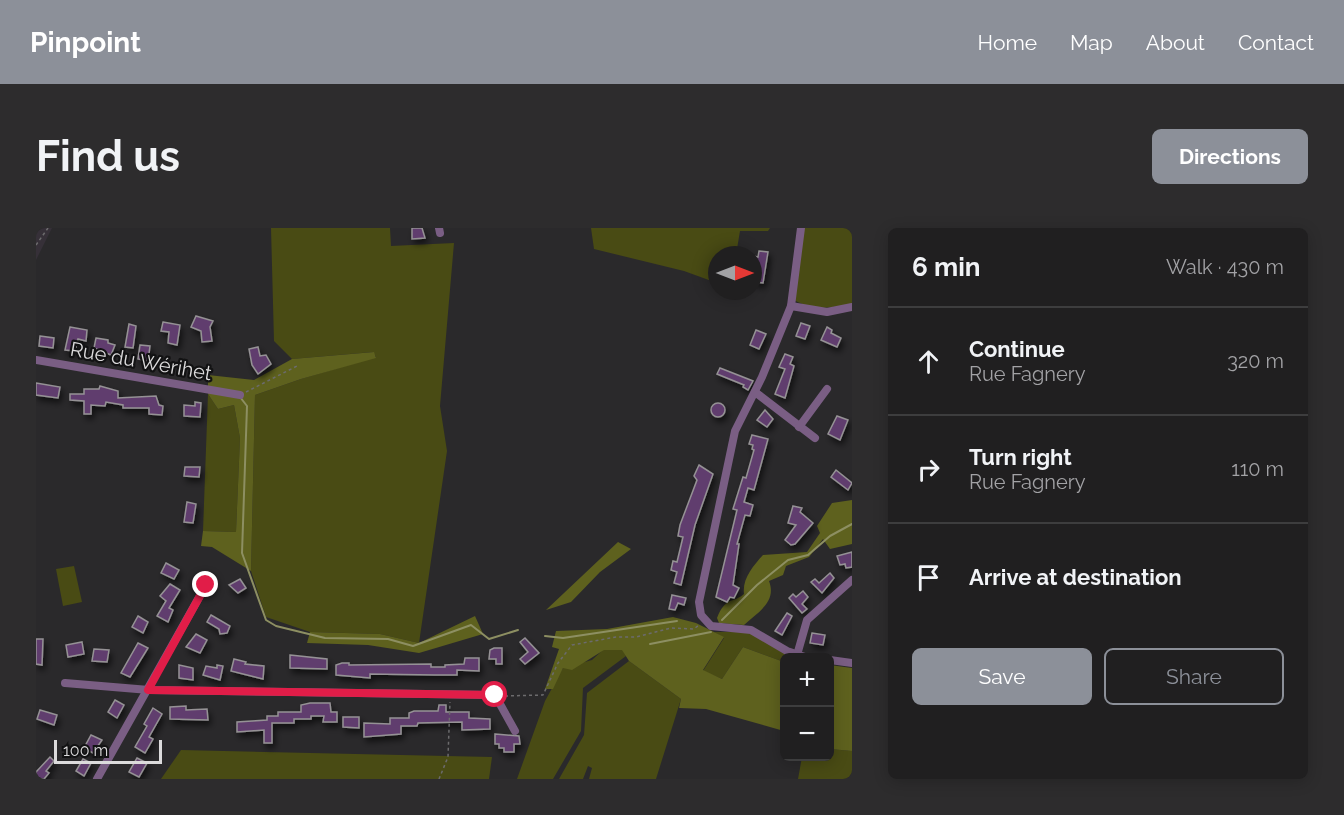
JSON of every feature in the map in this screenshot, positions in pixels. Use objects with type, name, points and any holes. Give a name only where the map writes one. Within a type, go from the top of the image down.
[{"type":"street","points":[[793,653],[751,630],[718,629],[705,621],[700,610],[699,591],[739,421],[755,392],[791,306],[801,228]]},
{"type":"street","points":[[791,306],[827,312],[852,308]]},
{"type":"street","name":"Rue du Wérihet","points":[[36,360],[240,395]]},
{"type":"street","points":[[799,427],[827,389]]},
{"type":"street","points":[[755,392],[814,438]]},
{"type":"street","points":[[798,653],[807,621],[852,580]]},
{"type":"street","points":[[97,779],[206,585]]},
{"type":"street","points":[[834,661],[852,663]]},
{"type":"street","points":[[65,683],[148,690],[495,695],[515,731]]},
{"type":"path","points":[[36,244],[48,228]]},
{"type":"path","points":[[240,395],[299,365]]},
{"type":"path","points":[[495,695],[543,695],[558,663],[572,645],[616,637],[636,637],[671,628],[694,628],[705,621]]},
{"type":"path","points":[[439,779],[448,757],[451,695]]},
{"type":"shaded area","points":[[36,228],[52,228],[36,260]]},
{"type":"shaded area","points":[[271,228],[390,228],[391,246],[454,243],[440,406],[447,451],[419,643],[380,634],[310,632],[266,617],[251,571],[255,395],[376,357],[373,352],[292,359],[274,341]]},
{"type":"shaded area","points":[[591,228],[770,228],[768,231],[740,231],[738,246],[708,246],[708,280],[684,271],[594,249]]},
{"type":"shaded area","points":[[803,228],[852,228],[852,304],[815,307],[794,300]]},
{"type":"shaded area","points":[[374,352],[376,358],[301,379],[255,395],[251,571],[212,547],[201,546],[203,531],[236,532],[240,438],[234,405],[218,409],[208,394],[208,375],[254,380],[292,359]]},
{"type":"shaded area","points":[[208,394],[218,409],[234,405],[240,438],[236,532],[203,531]]},
{"type":"shaded area","points":[[852,500],[852,544],[830,549],[823,539],[809,557],[786,566],[783,575],[769,581],[771,588],[768,601],[744,625],[719,623],[717,618],[723,606],[744,594],[746,578],[763,555],[807,552],[820,533],[817,526],[832,503]]},
{"type":"shaded area","points":[[618,542],[631,549],[600,572],[571,602],[546,610]]},
{"type":"shaded area","points":[[74,566],[82,602],[63,606],[56,569]]},
{"type":"shaded area","points":[[475,616],[483,634],[419,653],[368,645],[307,643],[310,632],[380,634],[419,643]]},
{"type":"shaded area","points":[[673,617],[696,623],[724,637],[703,670],[722,679],[743,647],[780,661],[780,730],[706,709],[679,708],[681,699],[629,661],[622,650],[604,650],[572,670],[563,668],[553,689],[545,689],[559,649],[552,647],[556,631],[607,629]]},
{"type":"shaded area","points":[[714,632],[749,632],[783,653],[780,653],[780,661],[743,647],[722,679],[703,671],[724,638]]},
{"type":"shaded area","points":[[604,649],[623,650],[626,656],[583,688],[581,731],[553,779],[517,779],[545,701],[563,668],[592,660]]},
{"type":"shaded area","points":[[629,661],[681,699],[656,779],[589,779],[592,768],[588,766],[583,779],[559,779],[584,735],[587,693]]},
{"type":"shaded area","points":[[834,666],[852,668],[852,751],[834,749]]},
{"type":"shaded area","points":[[834,749],[852,751],[852,779],[798,779],[801,761],[834,761]]},
{"type":"shaded area","points":[[181,750],[492,757],[489,779],[161,779]]},
{"type":"building","points":[[412,228],[422,228],[425,238],[412,239]]},
{"type":"building","points":[[762,251],[768,252],[762,283]]},
{"type":"building","points":[[196,316],[213,321],[210,327],[212,341],[202,342],[201,331],[191,327]]},
{"type":"building","points":[[163,322],[180,325],[177,345],[168,343],[169,332],[161,331]]},
{"type":"building","points":[[801,323],[810,326],[805,339],[796,336]]},
{"type":"building","points":[[129,324],[136,326],[133,348],[125,347]]},
{"type":"building","points":[[70,327],[87,330],[86,341],[78,339],[75,351],[65,350]]},
{"type":"building","points":[[827,327],[832,330],[831,333],[841,338],[837,347],[821,340]]},
{"type":"building","points":[[756,330],[766,334],[759,349],[750,345]]},
{"type":"building","points":[[40,336],[54,338],[53,348],[39,346]]},
{"type":"building","points":[[96,338],[108,340],[108,343],[115,345],[111,355],[94,348]]},
{"type":"building","points":[[140,345],[150,346],[148,361],[138,359]]},
{"type":"building","points":[[258,347],[260,356],[266,355],[271,364],[258,374],[252,365],[249,349]]},
{"type":"building","points":[[785,354],[793,357],[790,364],[794,366],[785,398],[775,394],[785,369],[779,367]]},
{"type":"building","points":[[720,368],[753,381],[748,390],[743,387],[744,385],[717,374]]},
{"type":"building","points":[[36,383],[60,387],[58,398],[36,395]]},
{"type":"building","points":[[100,386],[118,391],[118,398],[156,396],[159,405],[163,406],[162,415],[149,414],[149,408],[123,408],[123,405],[106,402],[105,406],[91,405],[91,414],[84,414],[84,401],[70,400],[70,394],[84,394],[84,389],[99,389]]},
{"type":"building","points":[[195,402],[201,403],[200,417],[184,416],[184,405],[195,406]]},
{"type":"building","points":[[718,403],[723,405],[725,410],[723,415],[718,417],[713,415],[711,410],[713,405]]},
{"type":"building","points":[[765,410],[773,419],[767,427],[757,420]]},
{"type":"building","points":[[837,416],[848,420],[840,440],[828,434]]},
{"type":"building","points":[[752,435],[768,439],[754,490],[748,488],[744,502],[753,505],[750,516],[745,515],[737,544],[739,544],[733,585],[739,588],[734,598],[730,597],[727,602],[716,597],[737,510],[733,509],[743,477],[746,478],[754,450],[753,445],[749,444]]},
{"type":"building","points":[[699,465],[713,474],[695,525],[681,585],[674,583],[677,572],[671,570],[673,561],[677,562],[683,537],[678,536],[680,525],[697,480],[694,476]]},
{"type":"building","points":[[185,467],[200,467],[199,477],[184,476]]},
{"type":"building","points":[[836,470],[852,483],[848,490],[831,477]]},
{"type":"building","points":[[187,502],[196,504],[193,523],[184,522]]},
{"type":"building","points":[[793,506],[802,508],[800,512],[813,523],[795,544],[791,545],[785,540],[796,525],[788,523]]},
{"type":"building","points":[[852,552],[852,567],[846,568],[845,564],[840,565],[837,556]]},
{"type":"building","points":[[166,563],[179,570],[174,579],[161,573]]},
{"type":"building","points":[[830,573],[834,578],[822,593],[811,582],[815,579],[819,583]]},
{"type":"building","points":[[240,579],[246,588],[238,593],[229,585]]},
{"type":"building","points":[[170,584],[180,590],[169,608],[173,610],[168,622],[157,616],[166,601],[160,596]]},
{"type":"building","points":[[803,591],[808,597],[802,604],[807,609],[802,613],[789,598],[793,594],[796,597]]},
{"type":"building","points":[[672,595],[686,598],[684,605],[678,603],[675,610],[669,609]]},
{"type":"building","points":[[787,613],[792,616],[782,635],[775,631]]},
{"type":"building","points":[[211,615],[230,626],[227,633],[220,634],[219,629],[207,622]]},
{"type":"building","points":[[138,616],[148,622],[143,633],[132,627]]},
{"type":"building","points":[[812,633],[825,635],[823,645],[810,643]]},
{"type":"building","points":[[196,634],[207,640],[200,653],[186,647]]},
{"type":"building","points":[[525,638],[539,653],[525,664],[520,659],[528,652],[520,642]]},
{"type":"building","points":[[36,639],[43,639],[42,665],[36,664]]},
{"type":"building","points":[[82,642],[84,654],[68,657],[66,645]]},
{"type":"building","points":[[138,643],[148,648],[130,677],[121,673]]},
{"type":"building","points":[[502,648],[502,664],[496,664],[496,659],[489,659],[490,650]]},
{"type":"building","points":[[94,649],[109,650],[107,662],[92,661]]},
{"type":"building","points":[[290,655],[327,659],[327,669],[290,668]]},
{"type":"building","points":[[465,658],[479,658],[479,671],[457,670],[457,675],[370,674],[370,678],[336,675],[336,665],[342,663],[349,663],[349,665],[431,664],[431,667],[445,667],[445,665],[464,664]]},
{"type":"building","points":[[234,659],[246,662],[245,664],[264,666],[263,679],[231,671]]},
{"type":"building","points":[[179,665],[193,668],[193,680],[179,678]]},
{"type":"building","points":[[217,665],[223,666],[220,680],[203,675],[206,666],[217,668]]},
{"type":"building","points":[[115,700],[124,705],[117,718],[108,712]]},
{"type":"building","points":[[330,703],[331,712],[337,712],[337,722],[323,722],[324,716],[311,716],[311,719],[294,719],[294,723],[272,723],[272,743],[264,743],[264,730],[237,732],[237,722],[267,720],[267,716],[278,716],[278,712],[301,712],[301,705]]},
{"type":"building","points":[[439,705],[446,705],[446,712],[469,712],[469,718],[490,719],[490,729],[462,730],[462,722],[418,723],[417,726],[401,726],[401,734],[364,737],[364,723],[390,724],[390,718],[409,718],[409,713],[414,711],[438,711]]},
{"type":"building","points":[[186,706],[186,710],[207,709],[208,720],[170,719],[170,707]]},
{"type":"building","points":[[153,708],[162,714],[149,737],[153,739],[145,753],[135,747],[147,726],[144,724]]},
{"type":"building","points":[[40,710],[57,715],[54,725],[37,719]]},
{"type":"building","points":[[343,717],[359,717],[359,728],[343,727]]},
{"type":"building","points":[[495,734],[519,736],[520,744],[514,744],[514,752],[504,752],[504,748],[499,748],[499,744],[495,744]]},
{"type":"building","points":[[91,735],[102,740],[93,753],[84,748]]},
{"type":"building","points":[[50,757],[54,761],[46,771],[49,773],[44,779],[36,779],[36,772]]},
{"type":"building","points":[[137,758],[147,763],[139,777],[129,772]]},
{"type":"building","points":[[83,759],[91,763],[84,776],[76,771]]},
{"type":"waterway","points":[[240,397],[247,406],[242,553],[266,620],[276,626],[325,638],[388,639],[413,646],[471,625],[489,639],[518,630]]},
{"type":"waterway","points":[[722,620],[757,585],[788,560],[808,555],[830,536],[852,524]]},
{"type":"waterway","points":[[545,636],[563,638],[677,621]]},
{"type":"waterway","points":[[650,644],[711,632]]},
{"type":"route","points":[[206,585],[148,690],[495,695]]}]
